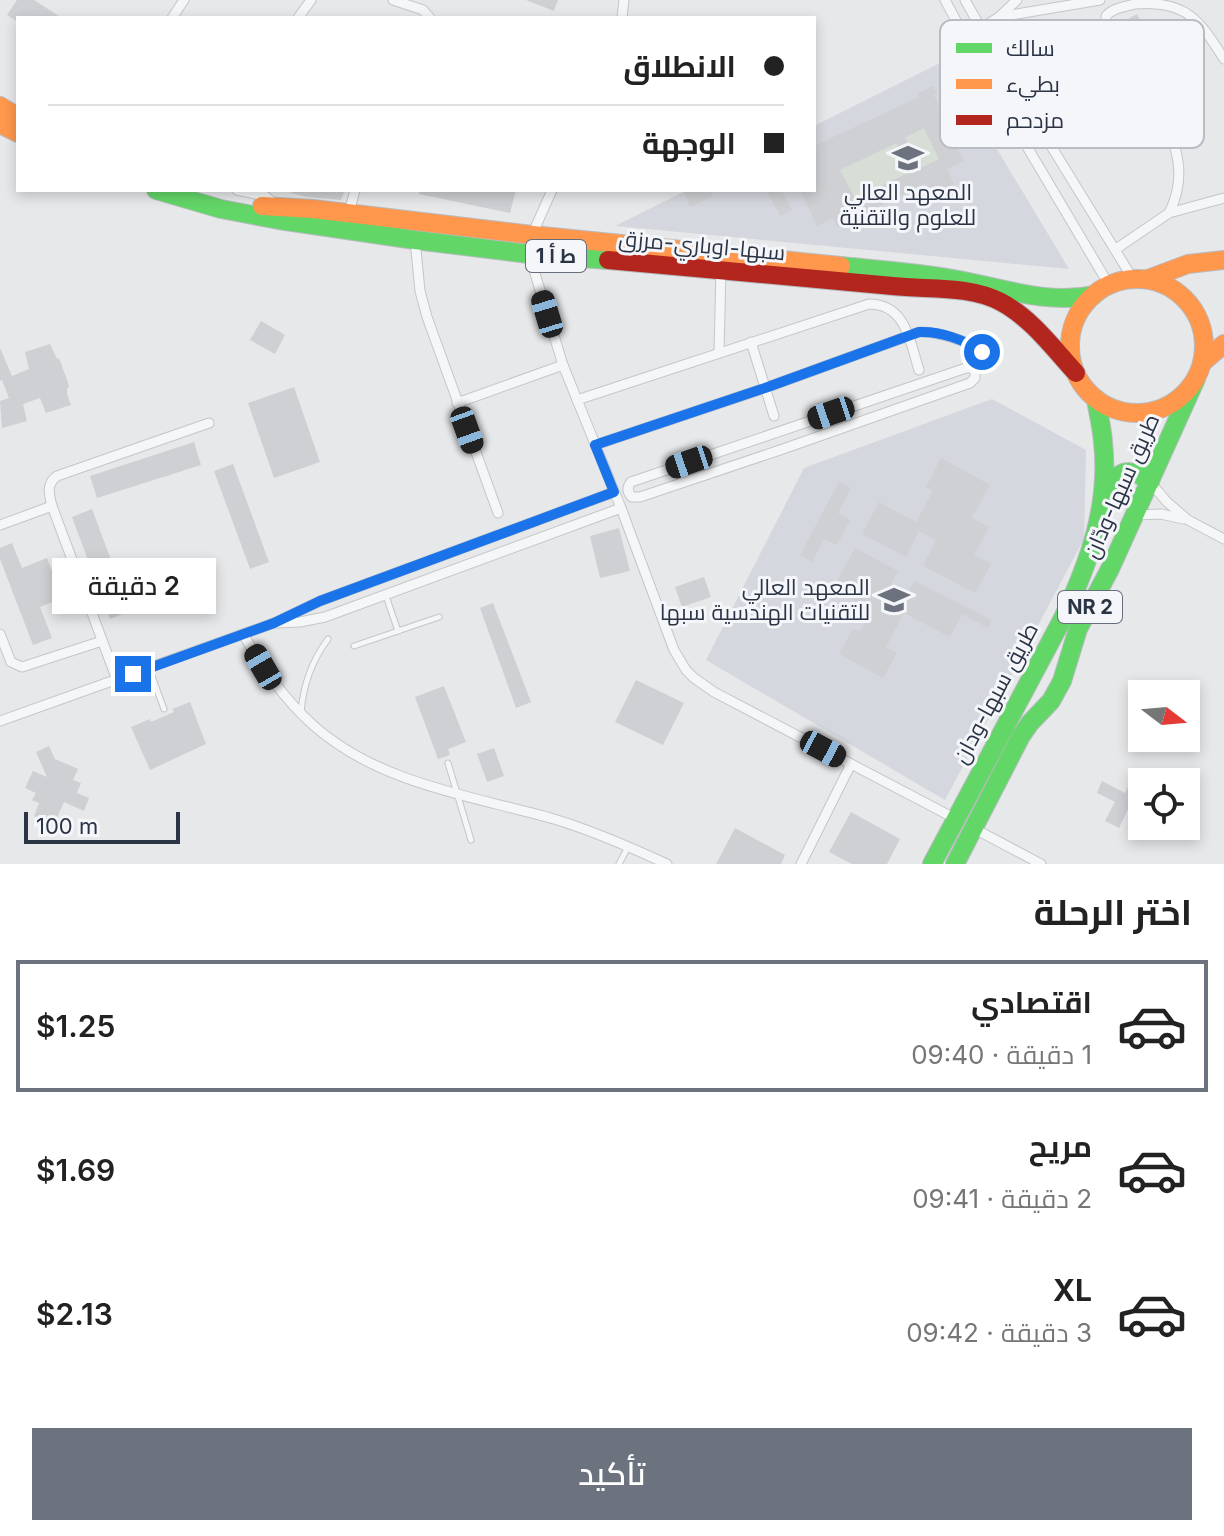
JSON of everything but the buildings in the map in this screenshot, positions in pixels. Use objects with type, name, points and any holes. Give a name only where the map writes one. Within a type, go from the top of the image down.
[{"type":"highway","name":"سبها-اوباري-مرزق","points":[[163,192],[245,214],[529,254],[920,289],[962,285],[1016,312],[1049,342],[1076,373]]},
{"type":"highway","name":"سبها-اوباري-مرزق","points":[[201,192],[277,208],[313,209],[532,235],[922,274],[962,285],[1041,298],[1069,299],[1102,290]]},
{"type":"highway","points":[[1141,279],[1174,289],[1194,309],[1213,358],[1183,396],[1165,407],[1145,413],[1114,409],[1096,399],[1076,373],[1070,345],[1073,326],[1081,309],[1102,290],[1188,264],[1224,260]]},
{"type":"highway","name":"طريق سبها-ودّان","points":[[955,864],[1021,736],[1048,706],[1056,691],[1067,668],[1078,629],[1213,358]]},
{"type":"highway","name":"طريق سبها-ودان","points":[[932,864],[1077,590],[1095,541],[1105,489],[1104,441],[1096,399]]},
{"type":"highway","points":[[1105,489],[1117,474],[1123,472],[1137,472],[1150,482]]},
{"type":"street","points":[[393,0],[423,10],[428,16]]},
{"type":"street","points":[[945,0],[956,20]]},
{"type":"street","points":[[965,0],[975,20]]},
{"type":"street","points":[[994,20],[1017,0]]},
{"type":"street","points":[[999,17],[1100,0]]},
{"type":"street","points":[[1106,20],[1114,9],[1152,1],[1183,7],[1199,20]]},
{"type":"street","points":[[1204,28],[1224,59]]},
{"type":"street","points":[[1025,148],[1102,290]]},
{"type":"street","points":[[1053,148],[1116,249],[1141,279]]},
{"type":"street","points":[[1169,213],[1175,201],[1176,148]]},
{"type":"street","points":[[246,192],[265,196],[277,208]]},
{"type":"street","points":[[349,213],[354,192]]},
{"type":"street","points":[[551,192],[532,235],[529,254],[563,365],[621,508],[668,637],[686,670],[714,692],[1041,864]]},
{"type":"street","points":[[1116,249],[1169,213],[1224,198]]},
{"type":"street","points":[[415,240],[424,309],[498,513]]},
{"type":"street","points":[[719,352],[721,269]]},
{"type":"street","points":[[577,400],[869,304],[883,305],[895,312],[904,323],[919,370]]},
{"type":"street","points":[[595,445],[919,332],[938,333],[979,349],[984,355],[984,362],[970,383],[638,498],[628,492],[631,482],[966,368],[972,368],[975,372]]},
{"type":"street","points":[[751,342],[774,416]]},
{"type":"street","points":[[457,403],[563,365]]},
{"type":"street","points":[[117,680],[52,506],[48,490],[50,484],[57,476],[209,423]]},
{"type":"street","points":[[777,431],[783,449]]},
{"type":"street","points":[[1150,482],[1188,520],[1224,539]]},
{"type":"street","points":[[0,721],[274,623],[307,606],[614,492]]},
{"type":"street","points":[[0,525],[52,506]]},
{"type":"street","points":[[274,623],[313,620],[621,508]]},
{"type":"street","points":[[1135,515],[1161,514],[1188,520]]},
{"type":"street","points":[[448,555],[452,570]]},
{"type":"street","points":[[362,586],[368,601]]},
{"type":"street","points":[[0,634],[11,662],[22,667],[102,641]]},
{"type":"street","points":[[243,634],[272,680],[301,714],[337,744],[364,759],[404,777],[457,794],[567,823],[667,864]]},
{"type":"street","points":[[801,864],[851,764]]},
{"type":"lane","points":[[386,595],[398,631]]},
{"type":"lane","points":[[354,646],[439,617]]},
{"type":"lane","points":[[301,714],[308,674],[328,639]]},
{"type":"lane","points":[[149,668],[164,709]]},
{"type":"lane","points":[[448,763],[471,840]]},
{"type":"lane","points":[[619,864],[628,846]]},
{"type":"shaded area","name":"المعهد العالي للعلوم والتقنية","points":[[940,63],[940,148],[996,148],[1069,269],[615,226],[683,192],[816,192],[816,125]]},
{"type":"shaded area","points":[[924,128],[939,159],[921,168],[906,137]]},
{"type":"shaded area","points":[[896,143],[910,172],[855,199],[840,170]]},
{"type":"shaded area","name":"المعهد العالي للتقنيات الهندسية سبها","points":[[992,399],[1086,450],[1084,539],[945,800],[706,660],[804,468]]},
{"type":"traffic: fast","points":[[163,192],[221,209],[279,220],[529,254],[608,260]]},
{"type":"traffic: fast","points":[[841,266],[939,277],[1040,296],[1076,298],[1094,295]]},
{"type":"traffic: fast","points":[[955,864],[1021,736],[1051,701],[1062,681],[1078,629],[1110,569],[1196,379]]},
{"type":"traffic: fast","points":[[932,864],[1062,620],[1089,556],[1103,489],[1103,442],[1096,399]]},
{"type":"traffic: fast","points":[[1105,489],[1126,472],[1150,482]]},
{"type":"traffic: slow","points":[[0,106],[16,116]]},
{"type":"traffic: slow","points":[[0,124],[16,132]]},
{"type":"traffic: slow","points":[[262,206],[841,266]]},
{"type":"traffic: slow","points":[[1148,279],[1188,264],[1224,260]]},
{"type":"traffic: slow","points":[[1137,279],[1163,284],[1185,298],[1199,320],[1204,346],[1199,372],[1185,394],[1163,408],[1137,413],[1111,408],[1089,394],[1075,372],[1070,346],[1075,320],[1089,298],[1111,284],[1137,279]]},
{"type":"traffic: slow","points":[[1203,362],[1224,344]]},
{"type":"traffic: jam","points":[[608,260],[976,293],[1001,302],[1022,316],[1076,373]]},
{"type":"place","name":"المعهد العالي للعلوم والتقنية","points":[[908,158]]},
{"type":"place","name":"المعهد العالي للتقنيات الهندسية سبها","points":[[894,600]]},
{"type":"route","points":[[133,674],[614,492],[595,445],[919,332],[938,333],[982,352]]}]
